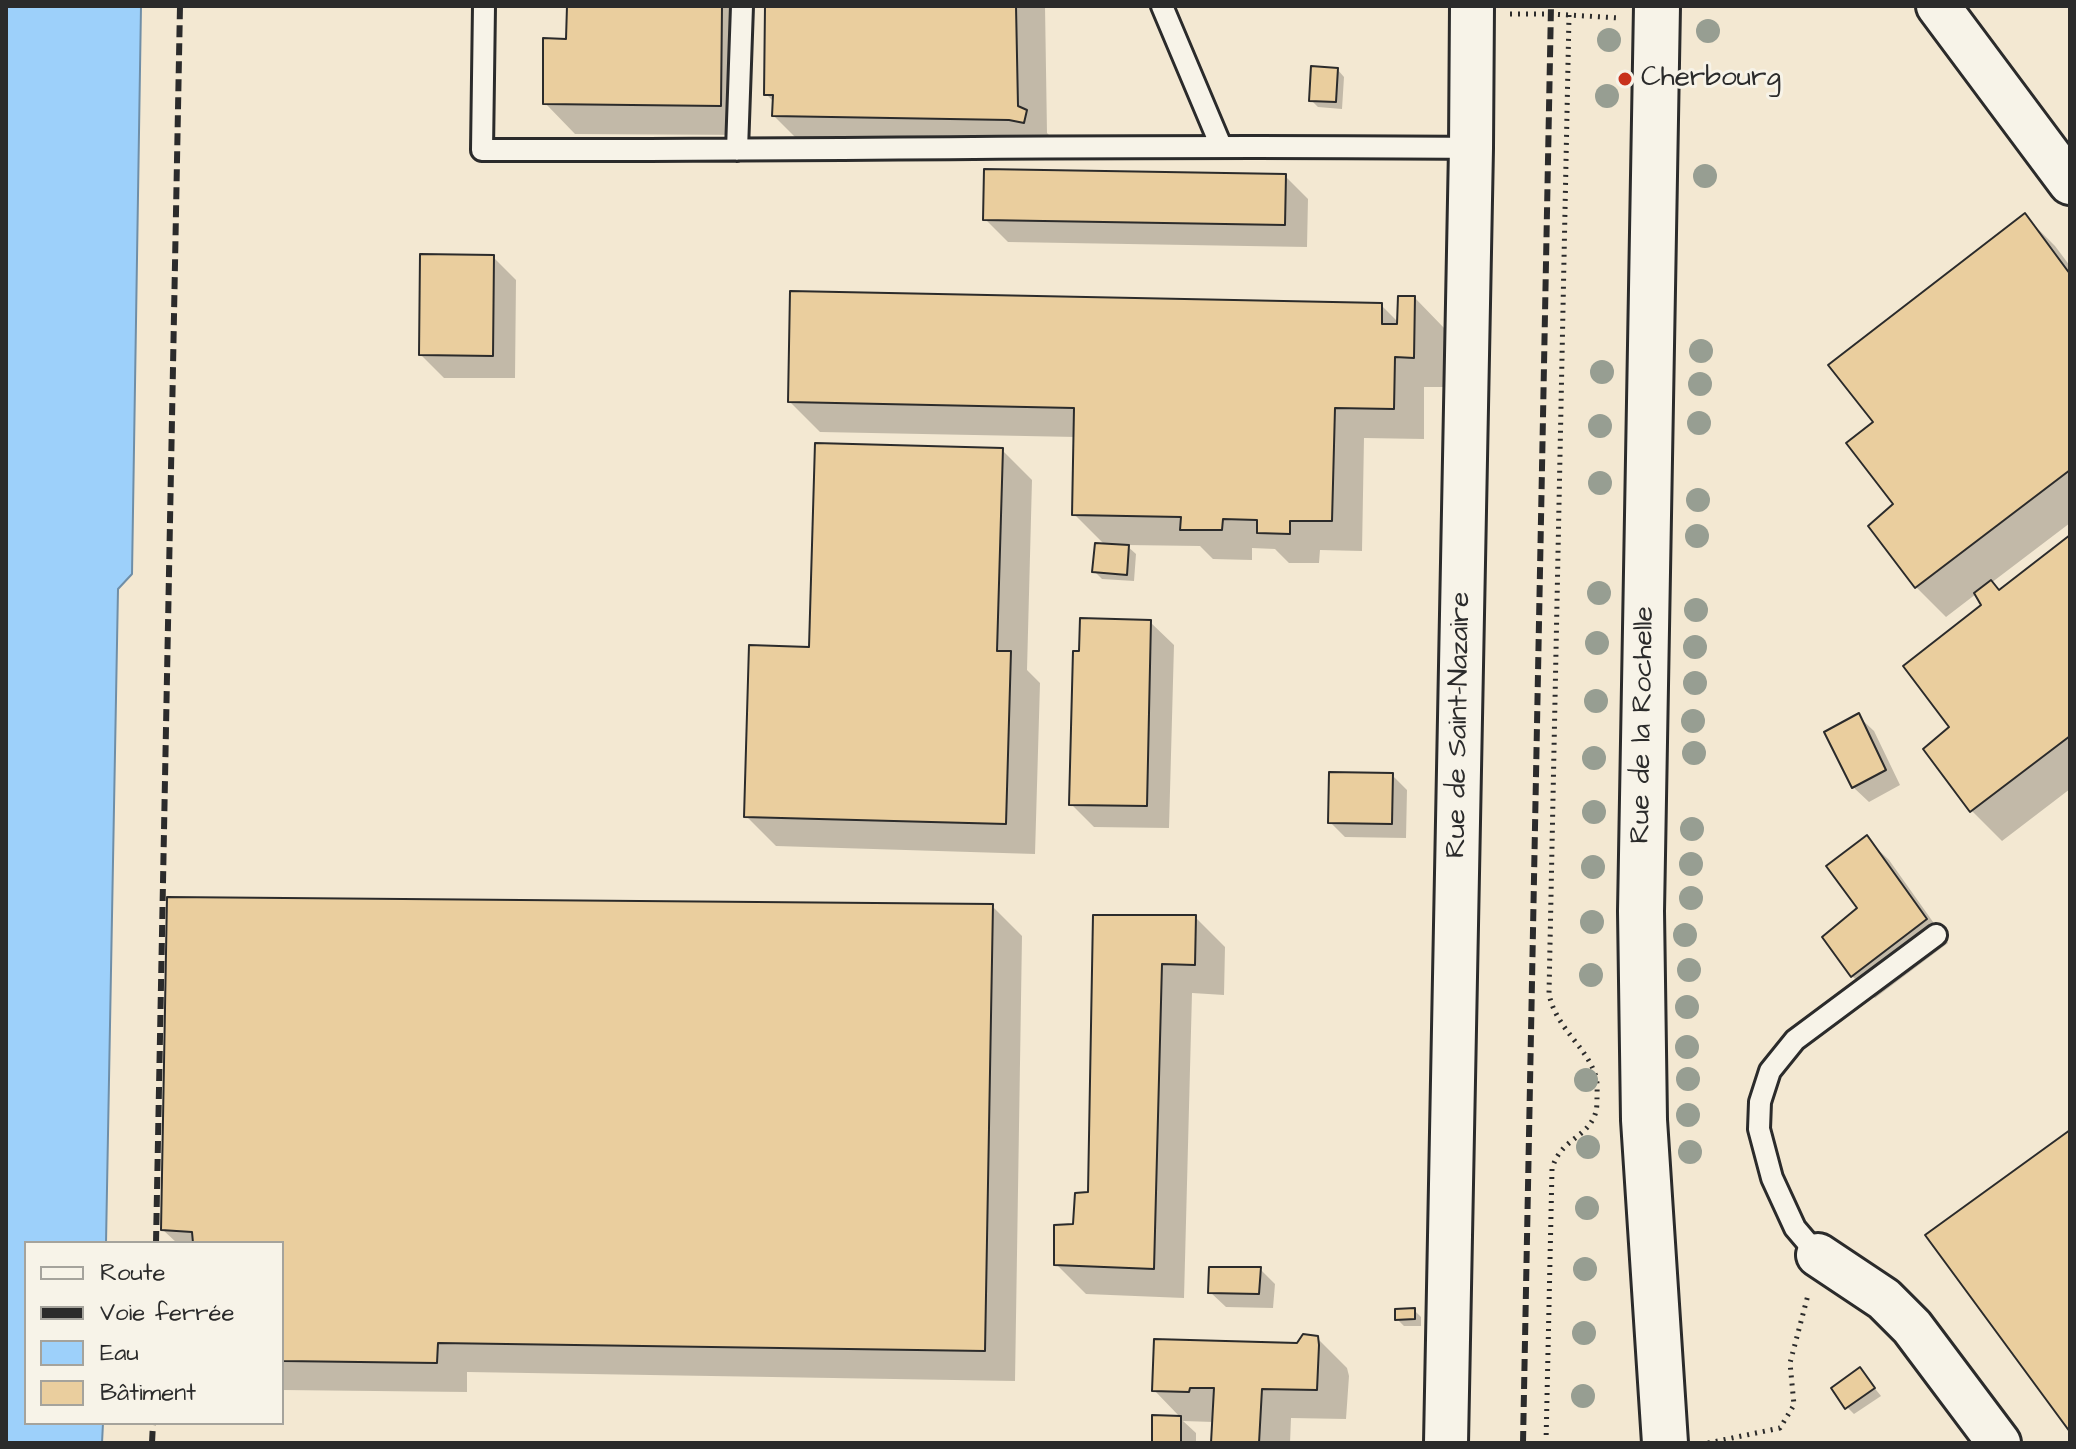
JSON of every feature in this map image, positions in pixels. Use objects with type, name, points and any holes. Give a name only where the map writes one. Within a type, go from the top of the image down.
[{"type":"main road","name":"Rue de la Rochelle","points":[[1657,13],[1641,911],[1644,1120],[1665,1443]]},
{"type":"street","points":[[1938,6],[2070,183]]},
{"type":"street","name":"Rue de Saint-Nazaire","points":[[1446,1443],[1472,10]]},
{"type":"street","points":[[1818,1255],[1884,1299],[1912,1327],[1999,1443]]},
{"type":"lane","points":[[484,6],[482,150],[1221,146],[1471,148]]},
{"type":"lane","points":[[737,150],[742,6]]},
{"type":"lane","points":[[1162,6],[1221,146]]},
{"type":"lane","points":[[1818,1255],[1795,1228],[1772,1178],[1759,1129],[1760,1102],[1770,1071],[1795,1040],[1936,935]]},
{"type":"path","points":[[1472,10],[1569,15],[1657,13]]},
{"type":"path","points":[[1546,1443],[1552,1169],[1563,1147],[1594,1117],[1597,1102],[1597,1080],[1591,1064],[1555,1013],[1549,994],[1569,15]]},
{"type":"path","points":[[1708,1443],[1780,1428],[1794,1405],[1790,1363],[1818,1255]]},
{"type":"shaded area","points":[[6,6],[2070,6],[2070,1443],[6,1443]]},
{"type":"water","points":[[6,6],[141,6],[132,574],[118,589],[106,1241],[24,1241],[24,1425],[103,1425],[102,1443],[6,1443]]},
{"type":"building","points":[[567,6],[722,6],[721,106],[543,104],[543,38],[566,39]]},
{"type":"building","points":[[765,6],[1016,6],[1018,106],[1027,110],[1024,123],[1009,120],[772,116],[773,95],[764,95]]},
{"type":"building","points":[[1311,66],[1338,68],[1336,102],[1309,101]]},
{"type":"building","points":[[984,169],[1286,174],[1285,225],[983,220]]},
{"type":"building","points":[[2025,213],[2070,274],[2070,470],[1915,588],[1868,526],[1893,504],[1846,443],[1873,422],[1828,365]]},
{"type":"building","points":[[420,254],[494,255],[493,356],[419,355]]},
{"type":"building","points":[[790,291],[1382,303],[1382,324],[1397,324],[1398,296],[1415,296],[1414,358],[1395,357],[1394,409],[1335,408],[1332,521],[1290,521],[1290,534],[1257,533],[1257,520],[1223,519],[1222,530],[1180,530],[1181,517],[1072,515],[1074,408],[788,402]]},
{"type":"building","points":[[815,443],[1003,448],[997,651],[1011,651],[1006,824],[744,817],[749,645],[809,647]]},
{"type":"building","points":[[2070,535],[2070,736],[1970,812],[1923,749],[1949,727],[1903,666],[1981,605],[1974,593],[1991,580],[1999,590]]},
{"type":"building","points":[[1095,543],[1129,545],[1127,575],[1092,572]]},
{"type":"building","points":[[1080,618],[1151,620],[1147,806],[1069,805],[1073,651],[1079,651]]},
{"type":"building","points":[[1859,713],[1886,770],[1852,788],[1824,732]]},
{"type":"building","points":[[1329,772],[1393,773],[1392,824],[1328,823]]},
{"type":"building","points":[[1867,835],[1927,919],[1851,977],[1822,937],[1857,908],[1826,866]]},
{"type":"building","points":[[167,897],[993,904],[985,1351],[438,1343],[437,1363],[284,1361],[284,1241],[193,1241],[192,1232],[161,1230]]},
{"type":"building","points":[[1093,915],[1196,915],[1195,965],[1162,964],[1154,1269],[1054,1265],[1054,1225],[1073,1224],[1075,1193],[1088,1192]]},
{"type":"building","points":[[2070,1130],[2070,1432],[1925,1235]]},
{"type":"building","points":[[1209,1267],[1261,1267],[1259,1294],[1208,1293]]},
{"type":"building","points":[[1415,1308],[1415,1319],[1395,1320],[1395,1309]]},
{"type":"building","points":[[1303,1334],[1318,1336],[1317,1390],[1262,1389],[1259,1443],[1211,1443],[1214,1388],[1190,1388],[1189,1392],[1152,1391],[1154,1339],[1297,1343]]},
{"type":"building","points":[[1860,1367],[1875,1388],[1845,1409],[1831,1388]]},
{"type":"building","points":[[1152,1415],[1181,1416],[1181,1443],[1152,1443]]},
{"type":"railway","points":[[156,1241],[180,6]]},
{"type":"railway","points":[[1523,1443],[1551,6]]},
{"type":"railway","points":[[152,1443],[153,1425]]},
{"type":"place","name":"Cherbourg","points":[[1625,79]]}]
